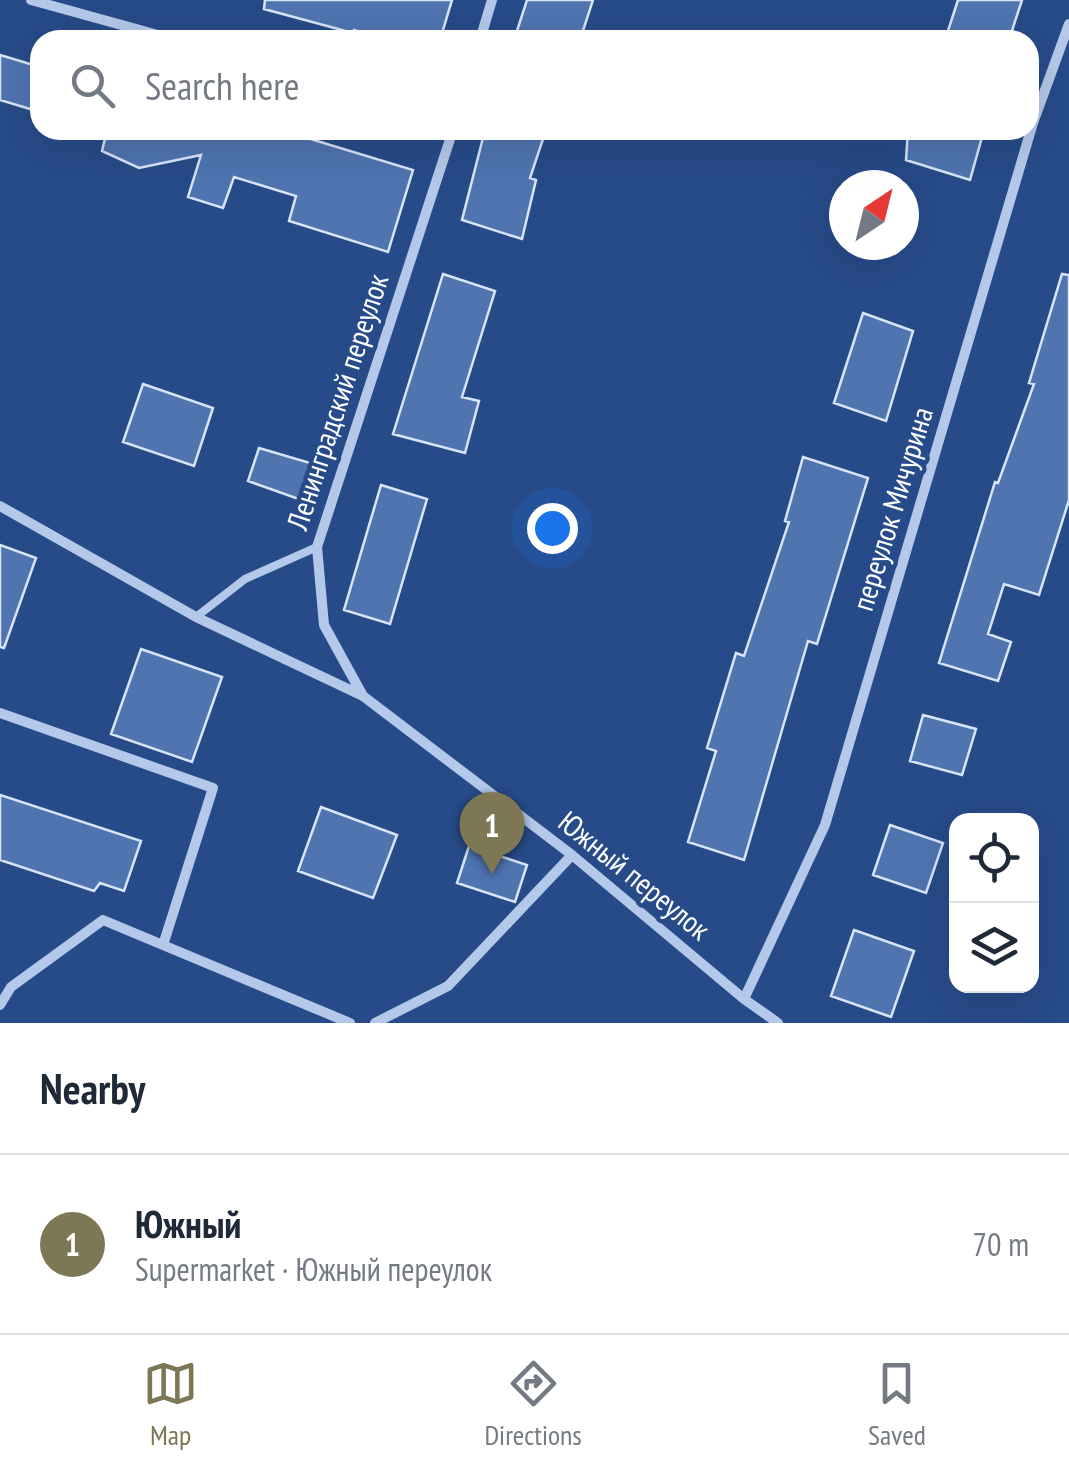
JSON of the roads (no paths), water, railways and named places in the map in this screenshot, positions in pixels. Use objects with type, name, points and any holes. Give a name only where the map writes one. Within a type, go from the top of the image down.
[{"type":"street","points":[[31,0],[140,30]]},
{"type":"street","points":[[483,30],[492,0]]},
{"type":"street","name":"переулок Мичурина","points":[[1039,110],[1069,24]]},
{"type":"street","name":"Ленинградский переулок","points":[[362,696],[324,625],[316,547],[449,140]]},
{"type":"street","name":"переулок Мичурина","points":[[744,999],[825,824],[1029,140]]},
{"type":"street","points":[[0,506],[196,617],[362,696]]},
{"type":"street","name":"Южный переулок","points":[[362,696],[572,855],[778,1023]]},
{"type":"street","points":[[0,713],[213,788],[163,945]]},
{"type":"street","points":[[376,1023],[448,986],[572,855]]},
{"type":"street","points":[[0,1004],[12,987],[102,920],[350,1023]]},
{"type":"lane","points":[[196,617],[245,579],[316,547]]},
{"type":"place","name":"Южный","points":[[492,874]]}]
